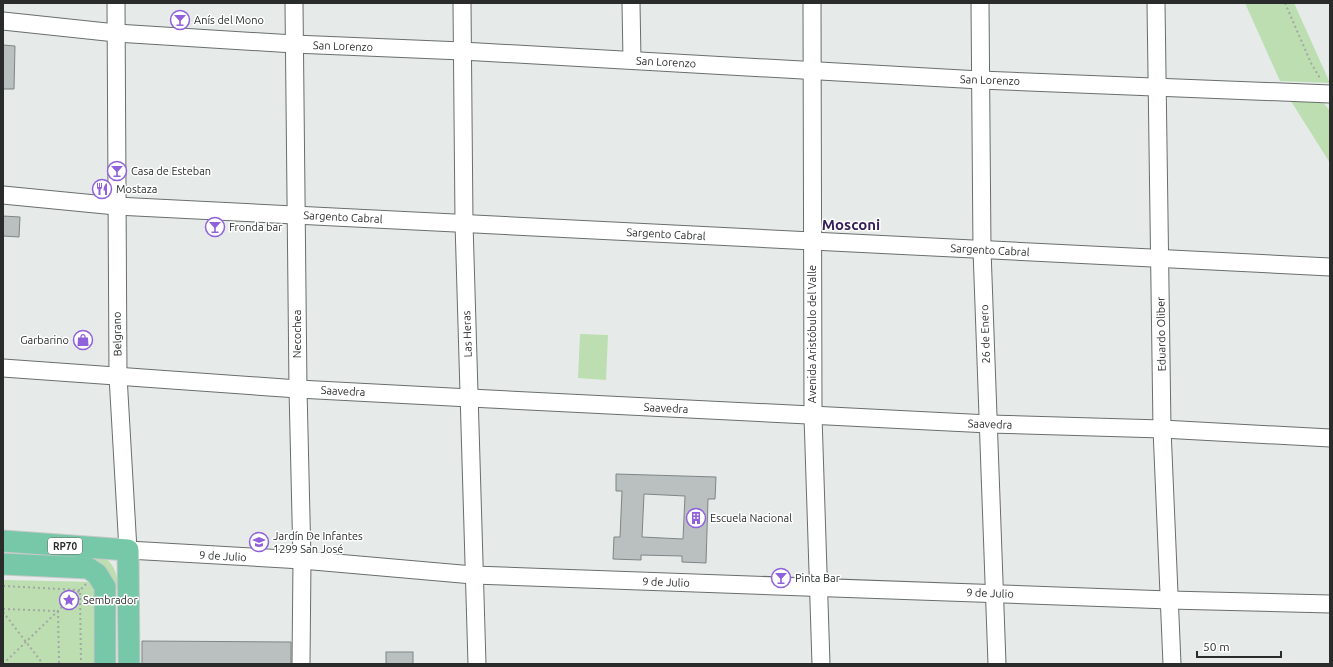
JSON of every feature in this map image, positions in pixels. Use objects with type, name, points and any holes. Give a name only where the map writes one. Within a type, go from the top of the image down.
[{"type":"main road","name":"9 de Julio","points":[[3,541],[128,550]]},
{"type":"main road","name":"Belgrano","points":[[128,550],[129,664]]},
{"type":"main road","points":[[3,564],[88,568],[97,574],[105,587],[105,664]]},
{"type":"street","name":"Belgrano","points":[[116,3],[118,376],[128,550]]},
{"type":"street","name":"Necochea","points":[[294,3],[298,389],[302,560],[301,664]]},
{"type":"street","name":"Las Heras","points":[[462,3],[464,223],[470,398],[473,575],[477,664]]},
{"type":"street","points":[[632,3],[632,60]]},
{"type":"street","name":"Avenida Aristóbulo del Valle","points":[[812,3],[813,416],[821,664]]},
{"type":"street","name":"26 de Enero","points":[[980,3],[982,250],[989,424],[993,594],[997,664]]},
{"type":"street","name":"Eduardo Oliber","points":[[1156,3],[1162,429],[1172,664]]},
{"type":"street","name":"San Lorenzo","points":[[3,21],[116,33],[294,44],[462,51],[980,80],[1329,94]]},
{"type":"street","name":"Sargento Cabral","points":[[3,195],[116,206],[1330,267]]},
{"type":"street","name":"Saavedra","points":[[3,368],[298,389],[813,416],[989,424],[1162,429],[1330,438]]},
{"type":"street","name":"9 de Julio","points":[[128,550],[302,560],[473,575],[1169,600],[1330,604]]},
{"type":"path","points":[[1285,3],[1311,63],[1329,94]]},
{"type":"path","points":[[3,586],[80,590],[81,664]]},
{"type":"path","points":[[68,594],[75,597],[76,602],[74,607],[70,609],[63,606],[61,602],[63,596],[68,594]]},
{"type":"path","points":[[3,664],[63,606]]},
{"type":"path","points":[[3,610],[58,611]]},
{"type":"path","points":[[3,610],[43,664]]},
{"type":"path","points":[[58,611],[59,664]]},
{"type":"green space","points":[[1245,3],[1294,3],[1330,83],[1280,81]]},
{"type":"green space","points":[[1289,98],[1320,99],[1330,111],[1330,163]]},
{"type":"green space","points":[[580,334],[608,335],[606,380],[578,378]]},
{"type":"green space","points":[[79,554],[99,555],[110,562],[115,570],[118,590],[84,562]]},
{"type":"green space","points":[[3,580],[94,582],[94,664],[3,664]]},
{"type":"building","points":[[3,45],[15,46],[14,89],[3,89]]},
{"type":"building","points":[[3,216],[20,217],[19,237],[3,236]]},
{"type":"building","name":"Escuela Nacional","points":[[616,474],[716,477],[715,499],[708,499],[706,563],[682,562],[682,556],[641,555],[641,560],[613,559],[614,537],[620,537],[622,491],[616,491]],"holes":[[[644,494],[685,496],[683,539],[642,537]]]},
{"type":"building","points":[[142,641],[291,642],[291,664],[142,664]]},
{"type":"building","points":[[386,652],[413,652],[413,664],[386,664]]},
{"type":"place","name":"Anís del Mono","points":[[180,20]]},
{"type":"place","name":"Casa de Esteban","points":[[117,171]]},
{"type":"place","name":"Mostaza","points":[[102,189]]},
{"type":"place","name":"Fronda bar","points":[[215,227]]},
{"type":"place","name":"Garbarino","points":[[83,340]]},
{"type":"place","name":"Escuela Nacional","points":[[696,518]]},
{"type":"place","name":"Jardín De Infantes 1299 San José","points":[[259,542]]},
{"type":"place","name":"Pinta Bar","points":[[781,578]]},
{"type":"place","name":"Sembrador","points":[[69,600]]},
{"type":"district","name":"Mosconi","points":[[851,224]]}]
